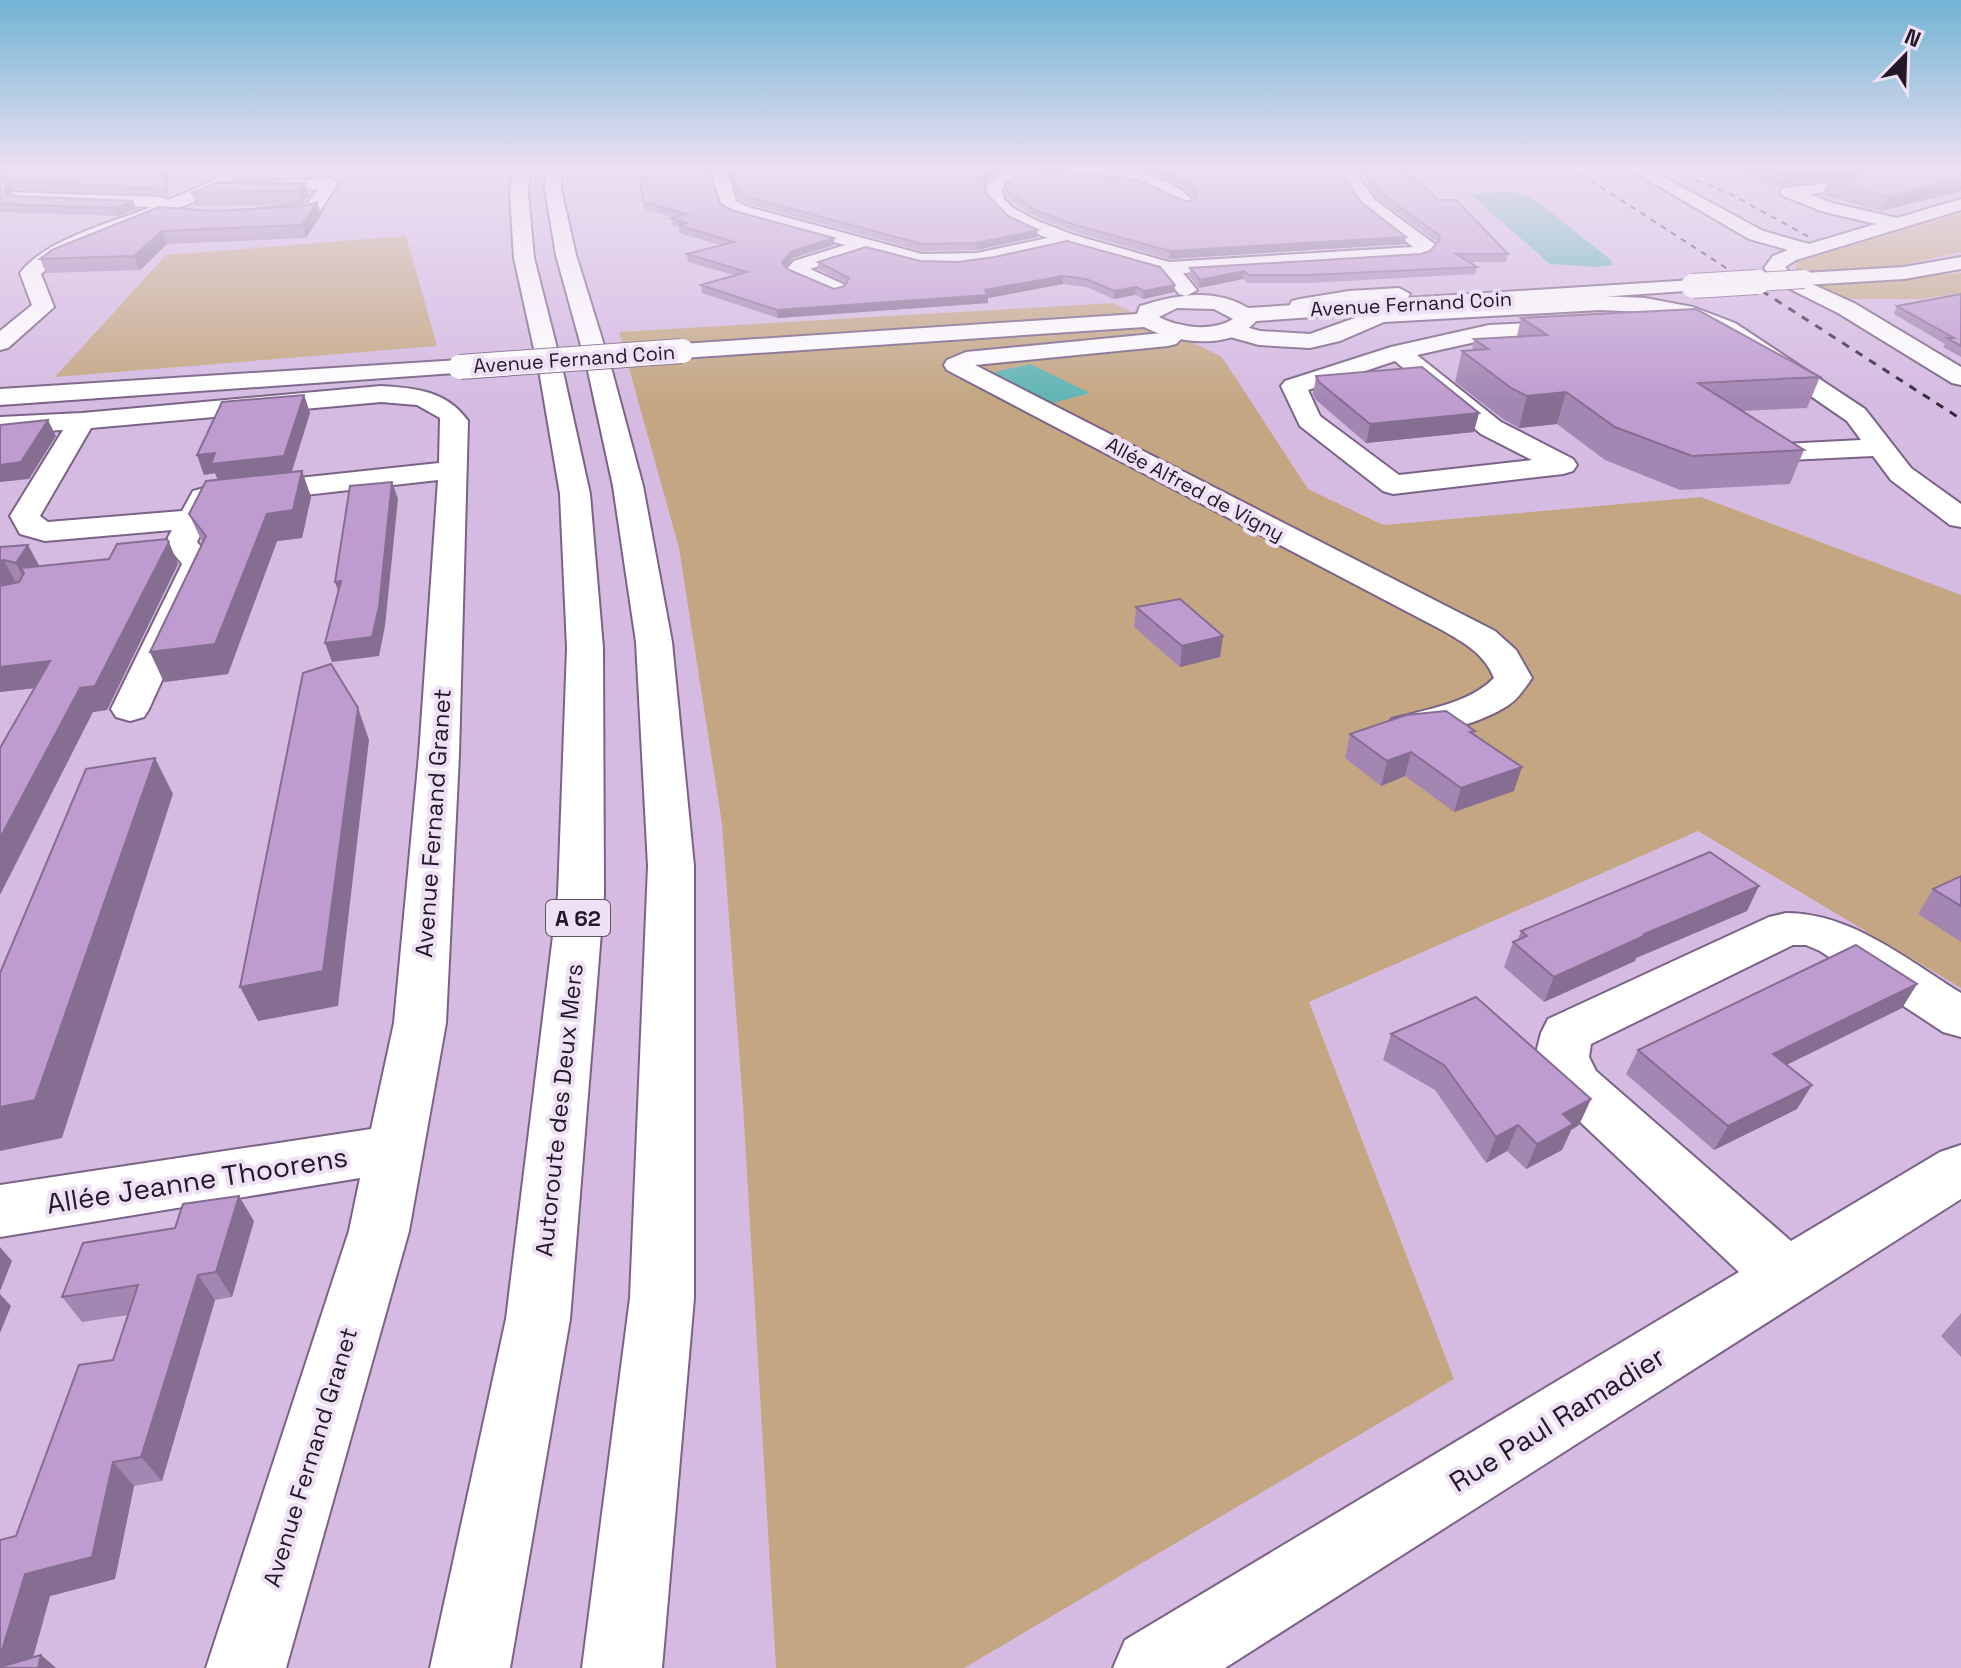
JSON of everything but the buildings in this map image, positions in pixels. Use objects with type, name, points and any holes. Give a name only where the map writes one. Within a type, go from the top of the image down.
[{"type":"main road","points":[[0,343],[43,307],[30,273],[54,253],[73,245]]},
{"type":"main road","name":"Autoroute des Deux Mers","points":[[470,1668],[538,1319],[581,895],[585,648],[575,494],[523,245]]},
{"type":"main road","points":[[564,245],[600,371],[636,532],[654,642],[671,866],[662,1298],[622,1668]]},
{"type":"main road","points":[[836,288],[796,270],[801,265],[866,245],[921,260],[945,263],[992,258],[1044,245]]},
{"type":"main road","points":[[1087,245],[1168,268],[1419,253],[1426,245]]},
{"type":"main road","points":[[1791,245],[1810,250]]},
{"type":"main road","points":[[1827,245],[1775,264],[1774,268],[1785,279],[1846,308],[1957,373]]},
{"type":"main road","name":"Avenue Fernand Coin","points":[[1237,322],[1298,310],[1904,273],[1961,263]]},
{"type":"main road","points":[[1168,268],[1191,296],[1228,307],[1237,322],[1259,338],[1310,341],[1332,336],[1373,317],[1612,303],[1654,306],[1701,316],[1727,328],[1856,415],[1901,474],[1961,518]]},
{"type":"main road","points":[[1168,268],[1153,279],[1165,298],[1155,312],[1178,331],[1211,333],[1237,322]]},
{"type":"main road","points":[[1298,310],[1300,306],[1349,297],[1644,276]]},
{"type":"main road","name":"Avenue Fernand Coin","points":[[0,397],[682,351],[1155,312],[1203,302]]},
{"type":"main road","points":[[1461,311],[1489,332]]},
{"type":"main road","points":[[1399,352],[1491,428],[1563,465],[1393,485],[1309,420],[1294,386],[1399,352],[1489,332],[1671,323]]},
{"type":"main road","name":"Allée Alfred de Vigny","points":[[1178,331],[1168,339],[966,359],[956,365],[1454,623],[1489,643],[1507,658],[1513,678],[1506,692],[1493,701],[1406,727]]},
{"type":"main road","name":"Avenue Fernand Granet","points":[[0,425],[93,434],[346,396],[406,396],[440,405],[453,416],[456,430],[439,755],[420,1023],[379,1231],[246,1668]]},
{"type":"main road","points":[[93,434],[25,516],[31,527],[45,532],[192,519]]},
{"type":"main road","points":[[1766,453],[1881,447]]},
{"type":"main road","points":[[130,709],[199,563],[181,543],[204,497],[454,470]]},
{"type":"main road","points":[[1786,1276],[1577,1086],[1562,1057],[1567,1033],[1786,929],[1811,929],[1837,939],[1961,1018]]},
{"type":"main road","name":"Allée Jeanne Thoorens","points":[[0,1211],[395,1149]]},
{"type":"main road","name":"Rue Paul Ramadier","points":[[1153,1668],[1961,1169]]},
{"type":"shaded area","points":[[294,245],[408,245],[437,346],[55,377],[166,255]]},
{"type":"shaded area","points":[[1528,245],[1592,245],[1610,259],[1612,265],[1596,267],[1550,264]]},
{"type":"shaded area","points":[[1854,245],[1961,245],[1961,252],[1902,265],[1796,274],[1796,262]]},
{"type":"shaded area","points":[[1961,273],[1961,293],[1922,299],[1842,299],[1814,286]]},
{"type":"shaded area","points":[[1113,303],[1222,357],[1308,489],[1383,525],[1701,497],[1961,595],[1961,988],[1698,831],[1309,1002],[1454,1379],[964,1668],[776,1668],[743,1105],[722,824],[679,548],[619,332]]},
{"type":"shaded area","points":[[1030,364],[1090,393],[1045,405],[986,374]]},
{"type":"railway","points":[[1690,245],[1751,284]]},
{"type":"railway","points":[[1748,282],[1961,419]]}]
